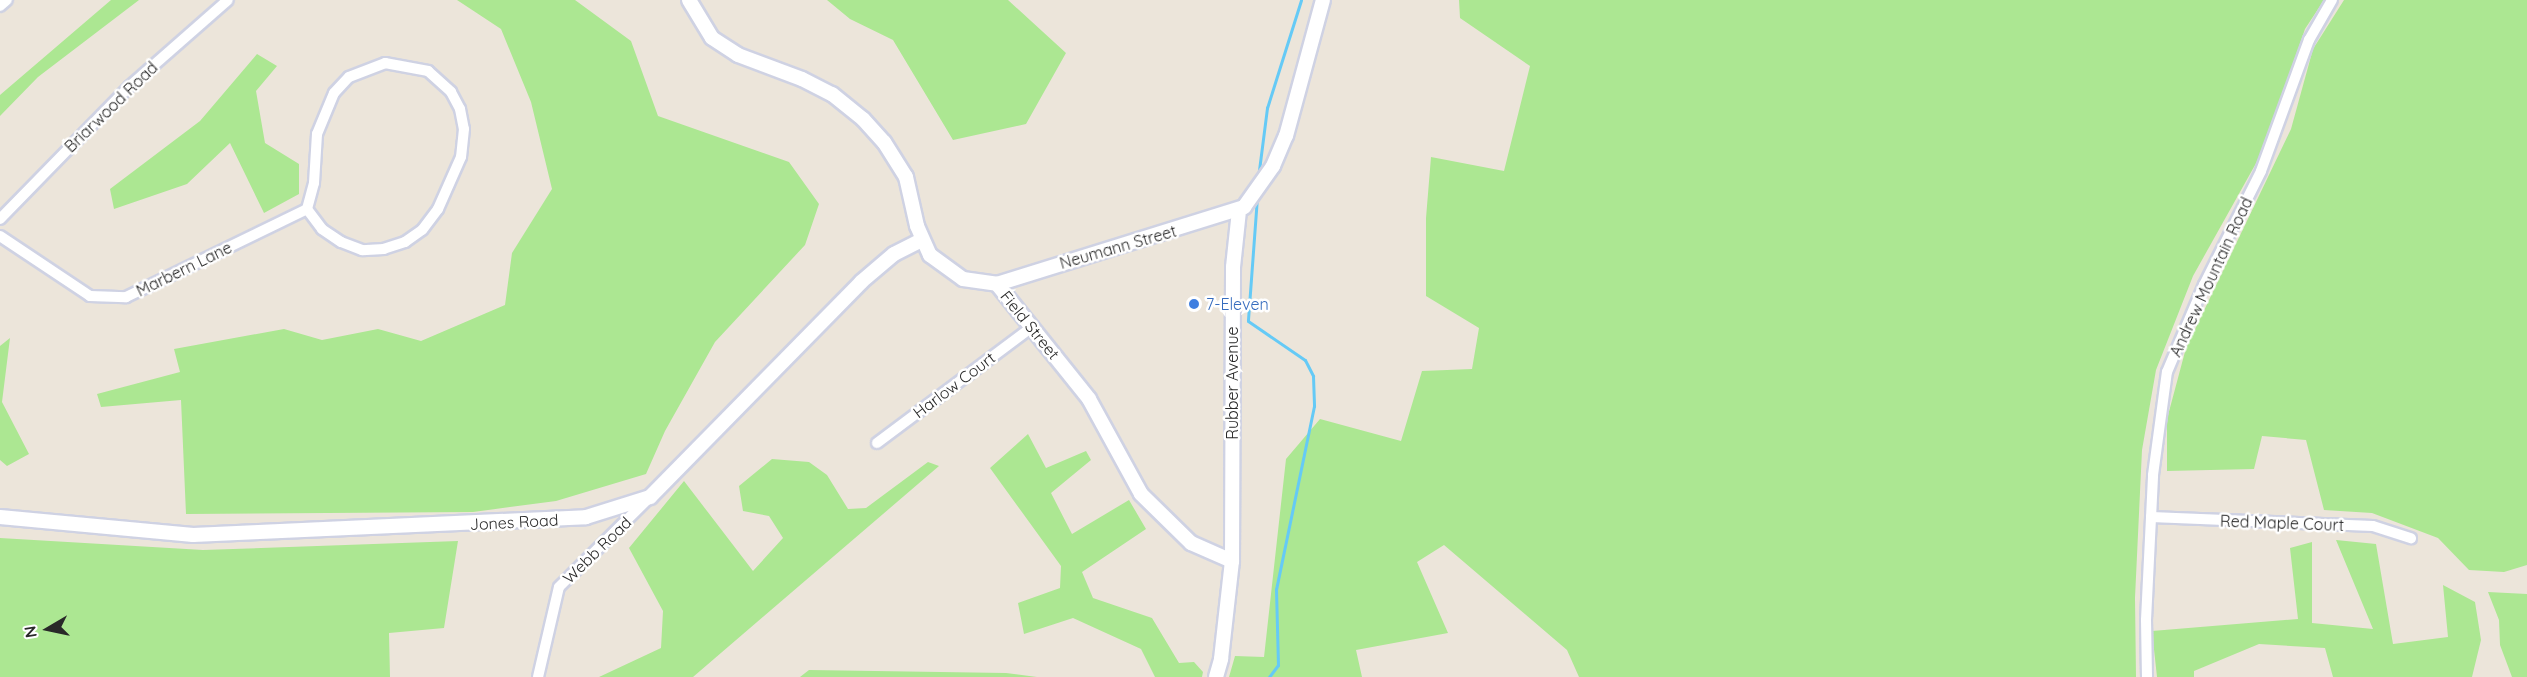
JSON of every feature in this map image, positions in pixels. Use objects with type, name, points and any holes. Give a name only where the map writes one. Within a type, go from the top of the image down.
[{"type":"street","points":[[0,6],[7,0]]},
{"type":"street","name":"Briarwood Road","points":[[0,219],[130,86],[228,0]]},
{"type":"street","name":"Field Street","points":[[689,0],[712,38],[738,56],[832,94],[873,129],[906,177],[922,240],[930,255],[963,279],[997,284],[1089,399],[1141,494],[1191,543],[1232,561]]},
{"type":"street","points":[[1242,209],[1263,182],[1286,136],[1323,0]]},
{"type":"street","name":"Andrew Mountain Road","points":[[2147,677],[2145,630],[2151,517],[2157,428],[2167,372],[2204,285],[2261,171],[2309,40],[2332,0]]},
{"type":"street","points":[[385,63],[406,66],[428,71],[451,92],[460,109],[464,129],[461,157],[438,209],[422,230],[405,242],[384,249],[362,250],[341,242],[322,229],[307,209],[322,116],[334,93],[349,77],[385,63]]},
{"type":"street","name":"Marbern Lane","points":[[0,236],[90,296],[126,297],[307,209]]},
{"type":"street","name":"Neumann Street","points":[[997,284],[1242,209]]},
{"type":"street","name":"Rubber Avenue","points":[[1216,677],[1221,659],[1232,561],[1233,267],[1242,209]]},
{"type":"street","points":[[650,497],[861,282],[894,254],[922,240]]},
{"type":"street","name":"Harlow Court","points":[[877,443],[1032,327]]},
{"type":"street","name":"Jones Road","points":[[0,517],[147,532],[227,535],[565,520],[650,497]]},
{"type":"street","name":"Webb Road","points":[[538,677],[559,587],[650,497]]},
{"type":"street","name":"Red Maple Court","points":[[2151,517],[2373,526],[2411,538]]},
{"type":"green space","points":[[111,0],[139,0],[38,77],[0,116],[0,95]]},
{"type":"green space","points":[[457,0],[575,0],[631,41],[658,116],[789,162],[819,204],[805,245],[715,342],[665,431],[646,474],[556,501],[473,512],[186,514],[181,400],[101,407],[97,394],[180,372],[174,349],[284,329],[322,340],[378,329],[421,341],[505,305],[512,253],[552,189],[531,102],[501,29]]},
{"type":"green space","points":[[827,0],[1008,0],[1066,53],[1026,124],[953,140],[893,40],[850,19]]},
{"type":"green space","points":[[1459,0],[2324,0],[2305,29],[2264,149],[2193,276],[2156,370],[2142,450],[2135,598],[2136,677],[1579,677],[1567,650],[1444,545],[1417,562],[1448,633],[1356,650],[1362,677],[1229,677],[1235,656],[1264,657],[1286,459],[1320,419],[1401,441],[1422,371],[1472,369],[1479,328],[1426,296],[1426,218],[1431,157],[1504,171],[1530,66],[1460,18]]},
{"type":"green space","points":[[2344,0],[2527,0],[2527,565],[2504,572],[2469,570],[2438,538],[2372,513],[2324,510],[2306,440],[2262,436],[2254,469],[2167,471],[2167,419],[2186,348],[2291,129],[2313,49]]},
{"type":"green space","points":[[257,54],[277,66],[256,91],[265,143],[299,164],[299,194],[264,213],[230,143],[187,184],[114,209],[110,189],[200,121]]},
{"type":"green space","points":[[10,338],[2,402],[29,454],[7,466],[0,460],[0,346]]},
{"type":"green space","points":[[1028,434],[1046,468],[1086,451],[1091,460],[1051,493],[1072,534],[1129,500],[1146,529],[1082,572],[1093,598],[1152,618],[1179,663],[1194,662],[1203,672],[1202,677],[1155,677],[1141,649],[1073,618],[1024,634],[1018,603],[1060,588],[1061,566],[990,468]]},
{"type":"green space","points":[[772,459],[809,462],[827,475],[848,509],[866,508],[928,462],[939,466],[693,677],[599,677],[661,648],[663,611],[629,548],[684,481],[753,571],[783,538],[769,516],[743,511],[739,486]]},
{"type":"green space","points":[[0,538],[203,550],[458,541],[444,628],[389,633],[390,677],[0,677]]},
{"type":"green space","points":[[2336,540],[2376,544],[2393,644],[2448,637],[2443,585],[2475,602],[2481,640],[2472,677],[2333,677],[2325,648],[2259,644],[2194,671],[2194,677],[2157,677],[2152,631],[2298,619],[2290,548],[2312,542],[2312,623],[2373,629]]},
{"type":"green space","points":[[2488,592],[2527,594],[2527,677],[2512,677],[2500,645],[2499,620]]},
{"type":"green space","points":[[809,670],[1006,673],[1037,677],[800,677]]},
{"type":"waterway","points":[[1258,178],[1267,108],[1301,0]]},
{"type":"waterway","points":[[1257,197],[1248,321],[1305,360],[1313,376],[1314,406],[1276,589],[1278,665],[1269,677]]},
{"type":"place","name":"7-Eleven","points":[[1194,304]]}]
